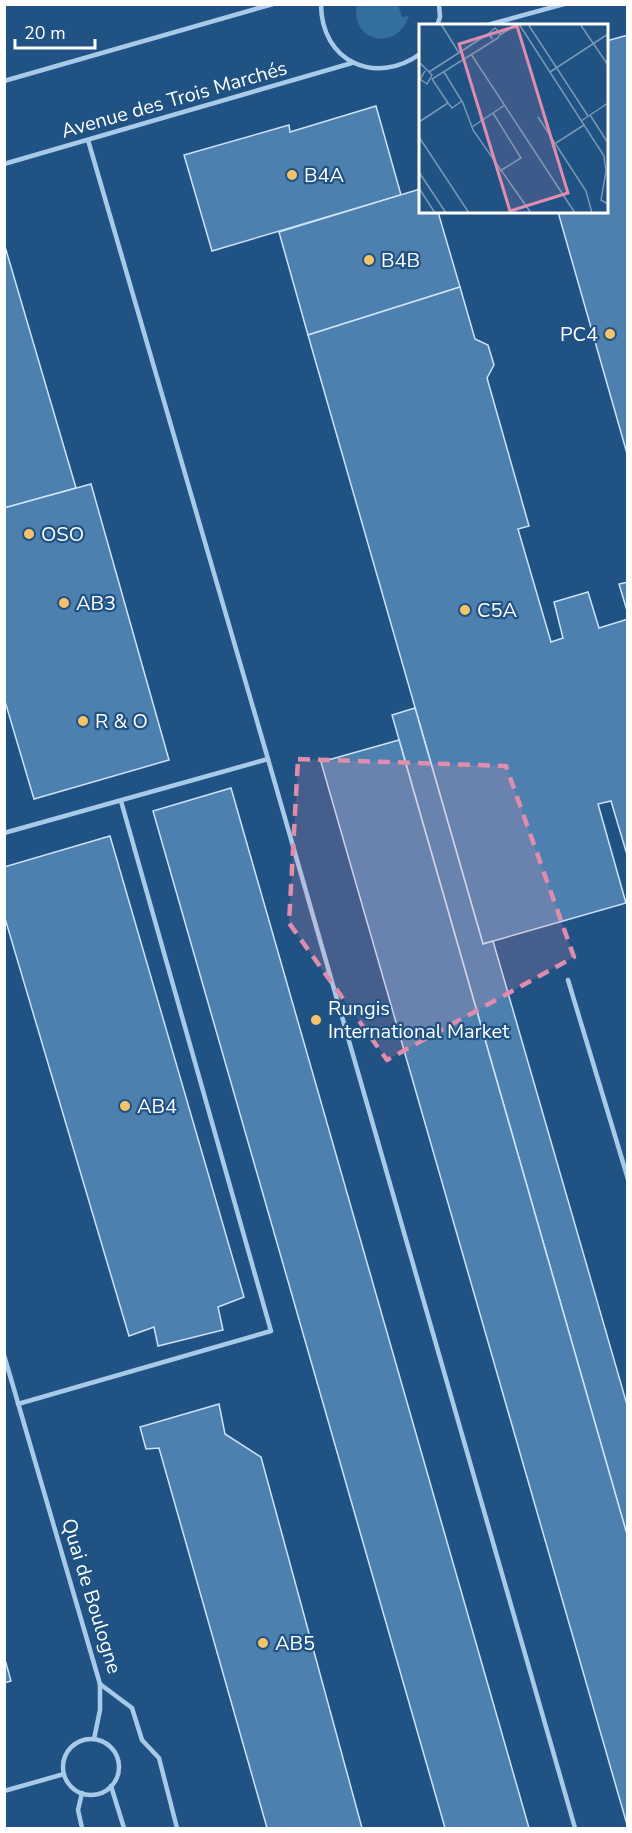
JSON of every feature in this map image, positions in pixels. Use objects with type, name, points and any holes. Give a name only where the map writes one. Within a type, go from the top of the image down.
[{"type":"lane","points":[[4,81],[273,4]]},
{"type":"lane","points":[[321,4],[322,23],[328,39],[352,63],[370,68],[390,69],[408,63],[419,55]]},
{"type":"lane","points":[[438,24],[440,17],[439,4]]},
{"type":"lane","points":[[491,24],[564,4]]},
{"type":"lane","name":"Avenue des Trois Marchés","points":[[4,164],[352,63]]},
{"type":"lane","points":[[88,140],[575,1828]]},
{"type":"lane","points":[[4,833],[268,759]]},
{"type":"lane","points":[[18,1404],[271,1331],[122,801]]},
{"type":"lane","points":[[568,980],[627,1179]]},
{"type":"lane","name":"Quai de Boulogne","points":[[4,1355],[100,1684],[132,1708],[142,1740],[159,1758],[177,1828]]},
{"type":"lane","points":[[94,1740],[100,1710],[100,1684]]},
{"type":"lane","points":[[81,1740],[94,1740],[108,1745],[118,1761],[116,1779],[111,1786],[95,1794],[82,1793],[70,1785],[64,1774],[63,1760],[73,1744],[81,1740]]},
{"type":"lane","points":[[4,1791],[64,1774]]},
{"type":"lane","points":[[111,1786],[124,1828]]},
{"type":"lane","points":[[82,1793],[78,1810],[82,1828]]},
{"type":"highlighted area","points":[[298,759],[506,766],[574,957],[387,1060],[289,923]]},
{"type":"shaded area","points":[[357,5],[398,5],[402,17],[409,16],[403,28],[394,35],[375,38],[360,27],[356,17]]},
{"type":"building","name":"PC4","points":[[628,35],[628,457],[558,213],[608,213],[608,40]]},
{"type":"building","name":"B4A","points":[[376,106],[401,195],[212,251],[184,155],[289,125],[290,132]]},
{"type":"building","name":"B4B","points":[[419,189],[419,213],[438,213],[460,287],[308,335],[279,232]]},
{"type":"building","points":[[4,243],[76,488],[4,508]]},
{"type":"building","name":"C5A","points":[[460,287],[475,339],[488,345],[494,365],[487,378],[529,526],[518,529],[551,642],[563,638],[554,602],[588,592],[599,628],[628,619],[628,858],[611,801],[598,804],[626,903],[483,944],[308,335]]},
{"type":"building","name":"AB3","points":[[91,484],[169,760],[34,799],[4,698],[4,508]]},
{"type":"building","points":[[628,582],[628,614],[619,584]]},
{"type":"building","points":[[415,708],[483,944],[493,941],[628,1408],[628,1538],[392,715]]},
{"type":"building","points":[[399,740],[628,1538],[628,1828],[321,762]]},
{"type":"building","points":[[231,788],[529,1828],[445,1828],[153,811]]},
{"type":"building","name":"AB4","points":[[110,836],[244,1297],[218,1307],[223,1330],[158,1346],[154,1327],[129,1336],[4,915],[4,867]]},
{"type":"building","name":"AB5","points":[[219,1404],[225,1434],[261,1457],[362,1828],[267,1828],[159,1448],[146,1449],[140,1427]]},
{"type":"building","points":[[4,1656],[11,1681],[4,1683]]},
{"type":"place","name":"B4A","points":[[292,175]]},
{"type":"place","name":"B4B","points":[[369,260]]},
{"type":"place","name":"PC4","points":[[610,334]]},
{"type":"place","name":"OSO","points":[[29,534]]},
{"type":"place","name":"AB3","points":[[64,603]]},
{"type":"place","name":"C5A","points":[[465,610]]},
{"type":"place","name":"R & O","points":[[83,721]]},
{"type":"place","name":"Rungis International Market","points":[[316,1020]]},
{"type":"place","name":"AB4","points":[[125,1106]]},
{"type":"place","name":"AB5","points":[[263,1643]]}]
